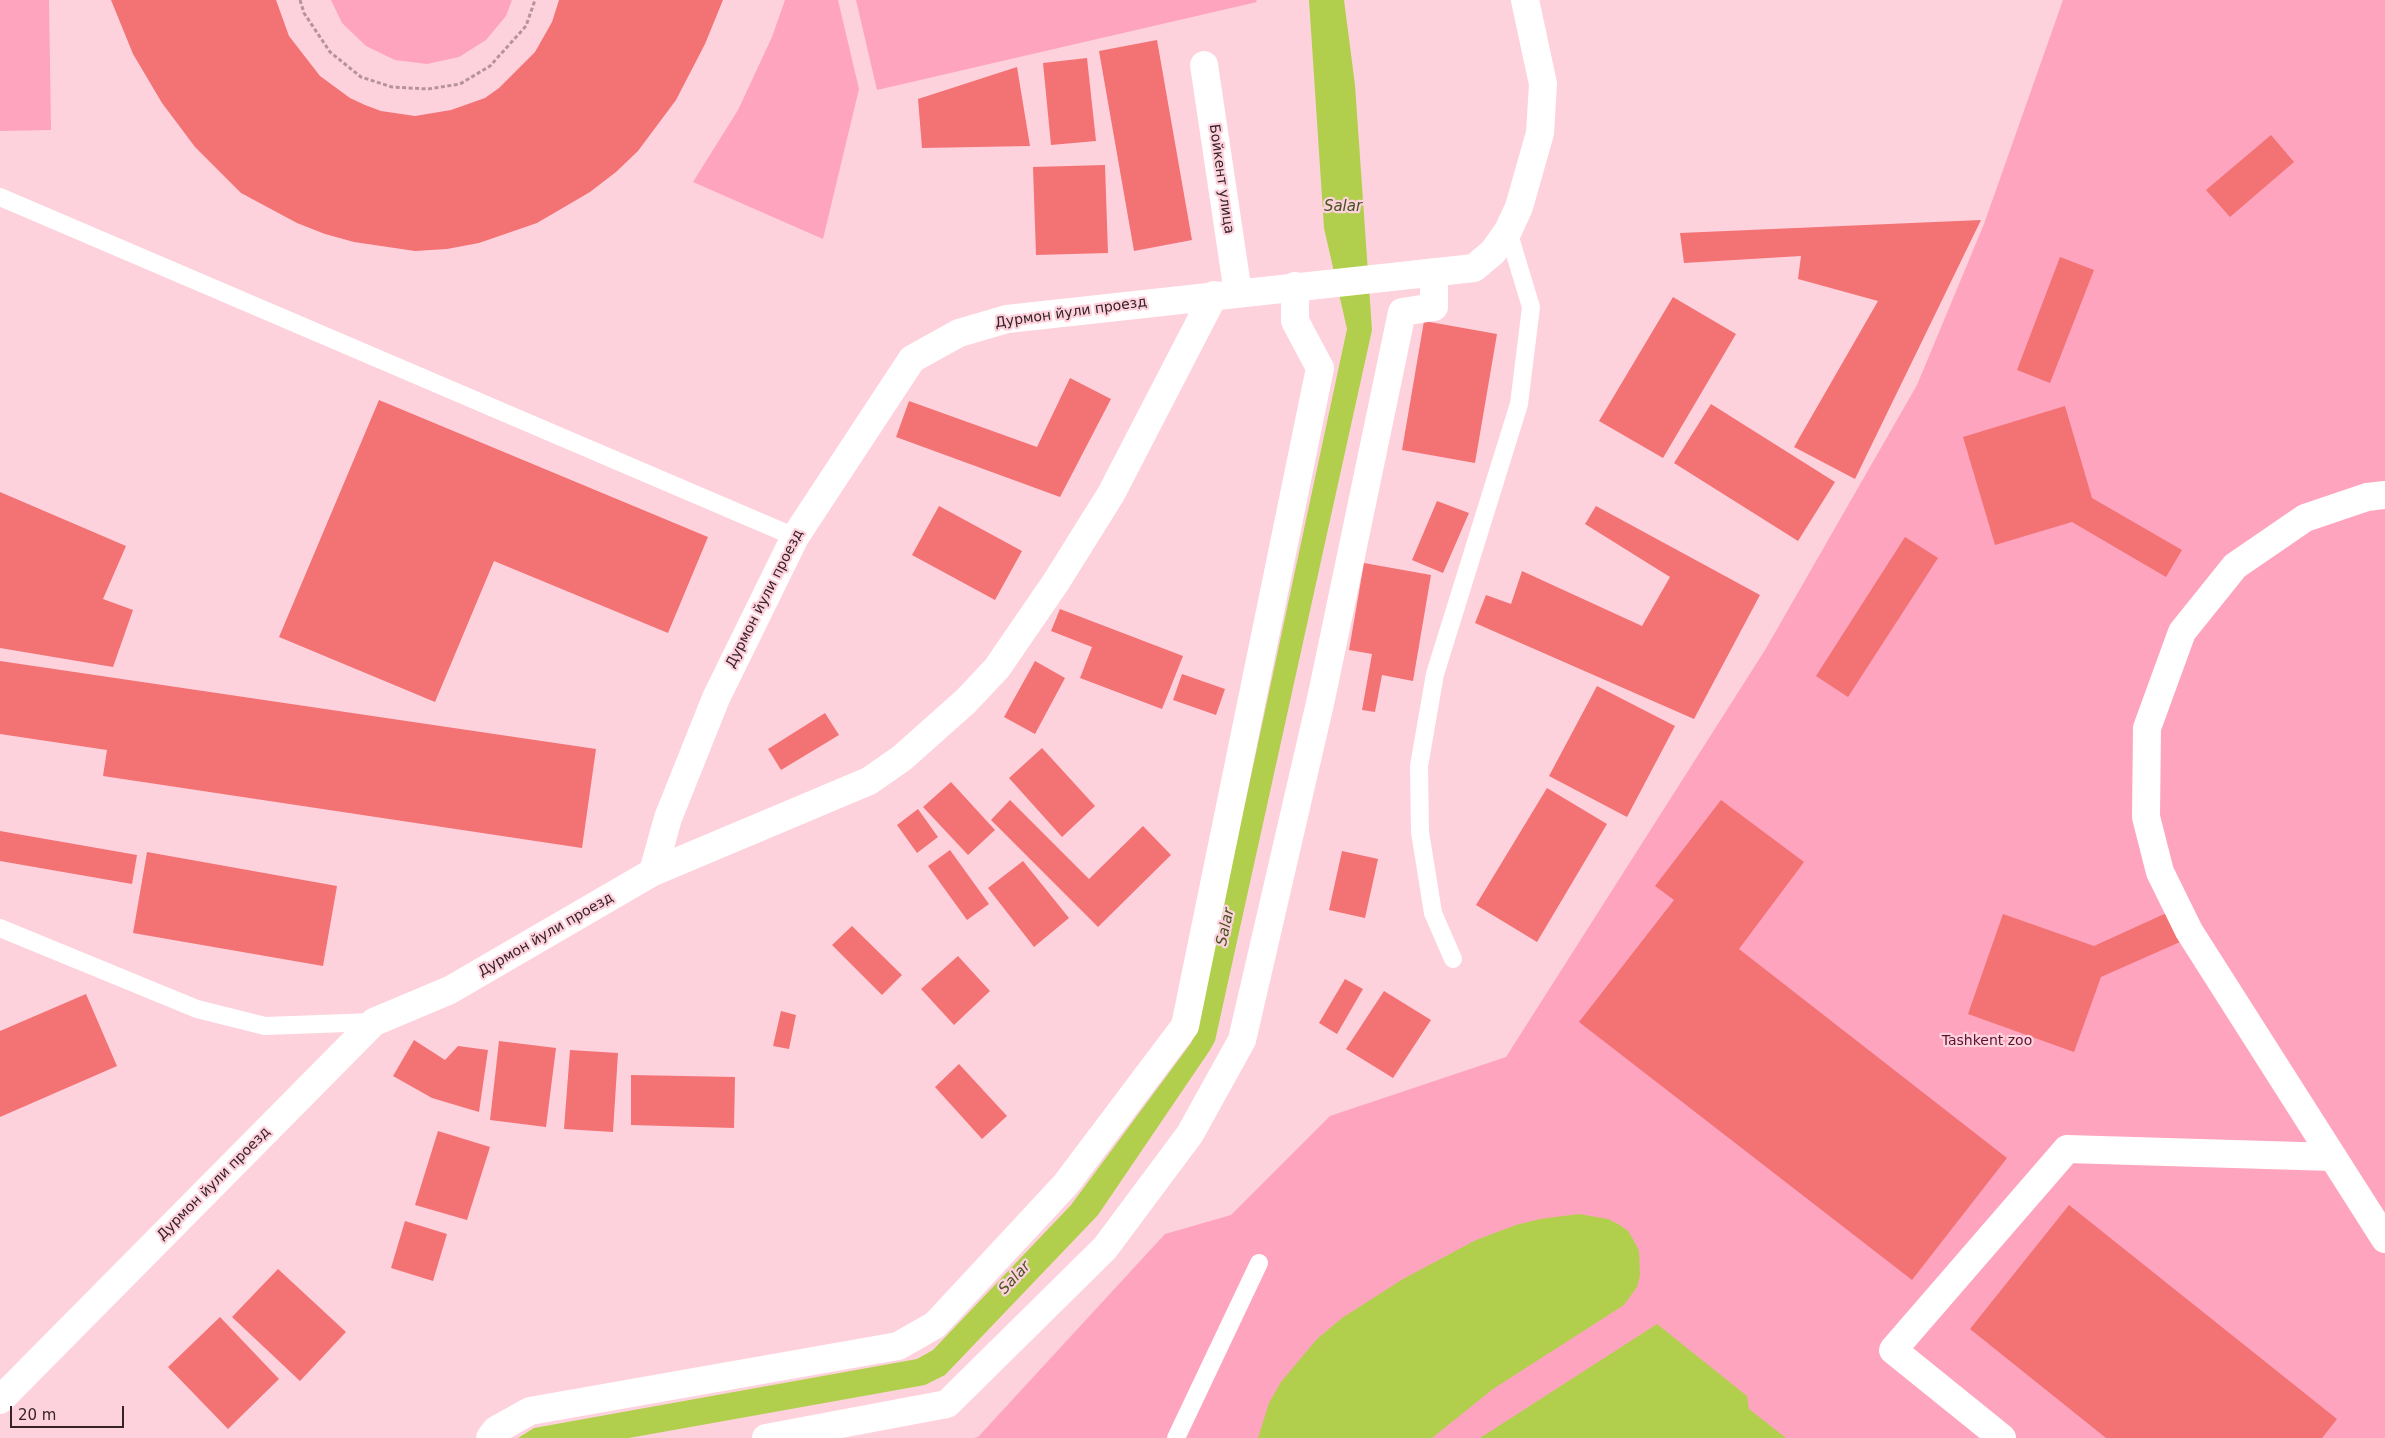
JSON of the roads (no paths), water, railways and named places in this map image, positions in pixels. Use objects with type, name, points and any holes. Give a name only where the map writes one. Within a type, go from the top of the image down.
[{"type":"street","name":"Дурмон йули проезд","points":[[0,1400],[374,1022],[450,990],[653,872],[668,818],[716,698],[795,537],[912,359],[959,333],[1007,319],[1474,268],[1493,252],[1508,231],[1520,207],[1540,133],[1543,84],[1526,0]]},
{"type":"street","name":"Бойкент улица","points":[[1204,65],[1226,294]]},
{"type":"street","points":[[766,1438],[947,1404],[1105,1248],[1190,1134],[1242,1040],[1322,699],[1402,312],[1434,307],[1434,272]]},
{"type":"street","points":[[490,1438],[496,1430],[530,1411],[898,1346],[936,1325],[1066,1184],[1185,1026],[1320,368],[1295,322],[1308,285]]},
{"type":"street","points":[[653,872],[869,781],[902,758],[966,701],[997,668],[1056,582],[1110,494],[1226,294]]},
{"type":"street","points":[[2385,495],[2366,497],[2305,518],[2234,566],[2182,632],[2147,728],[2146,817],[2160,872],[2189,931],[2385,1239]]},
{"type":"street","points":[[2002,1438],[1893,1350],[2067,1149],[2333,1157]]},
{"type":"lane","points":[[0,197],[795,537]]},
{"type":"lane","points":[[1453,959],[1433,913],[1420,832],[1419,766],[1435,674],[1519,404],[1531,307],[1508,231]]},
{"type":"lane","points":[[0,928],[197,1009],[265,1026],[374,1022]]},
{"type":"lane","points":[[1176,1438],[1259,1263]]},
{"type":"water","name":"Salar","points":[[1309,0],[1344,0],[1355,85],[1372,330],[1215,1041],[1098,1215],[945,1375],[925,1385],[629,1438],[518,1438],[534,1428],[917,1359],[933,1350],[1071,1205],[1191,1043],[1196,1032],[1347,329],[1324,228]]},
{"type":"water","points":[[1579,1214],[1608,1219],[1618,1224],[1628,1231],[1639,1251],[1640,1275],[1637,1287],[1624,1305],[1493,1389],[1432,1438],[1258,1438],[1269,1403],[1281,1382],[1317,1339],[1342,1318],[1403,1279],[1476,1240],[1516,1225],[1540,1219]]},
{"type":"water","points":[[1657,1324],[1747,1396],[1749,1409],[1786,1438],[1480,1438]]},
{"type":"park label","name":"Tashkent zoo","points":[[1987,1041]]}]
